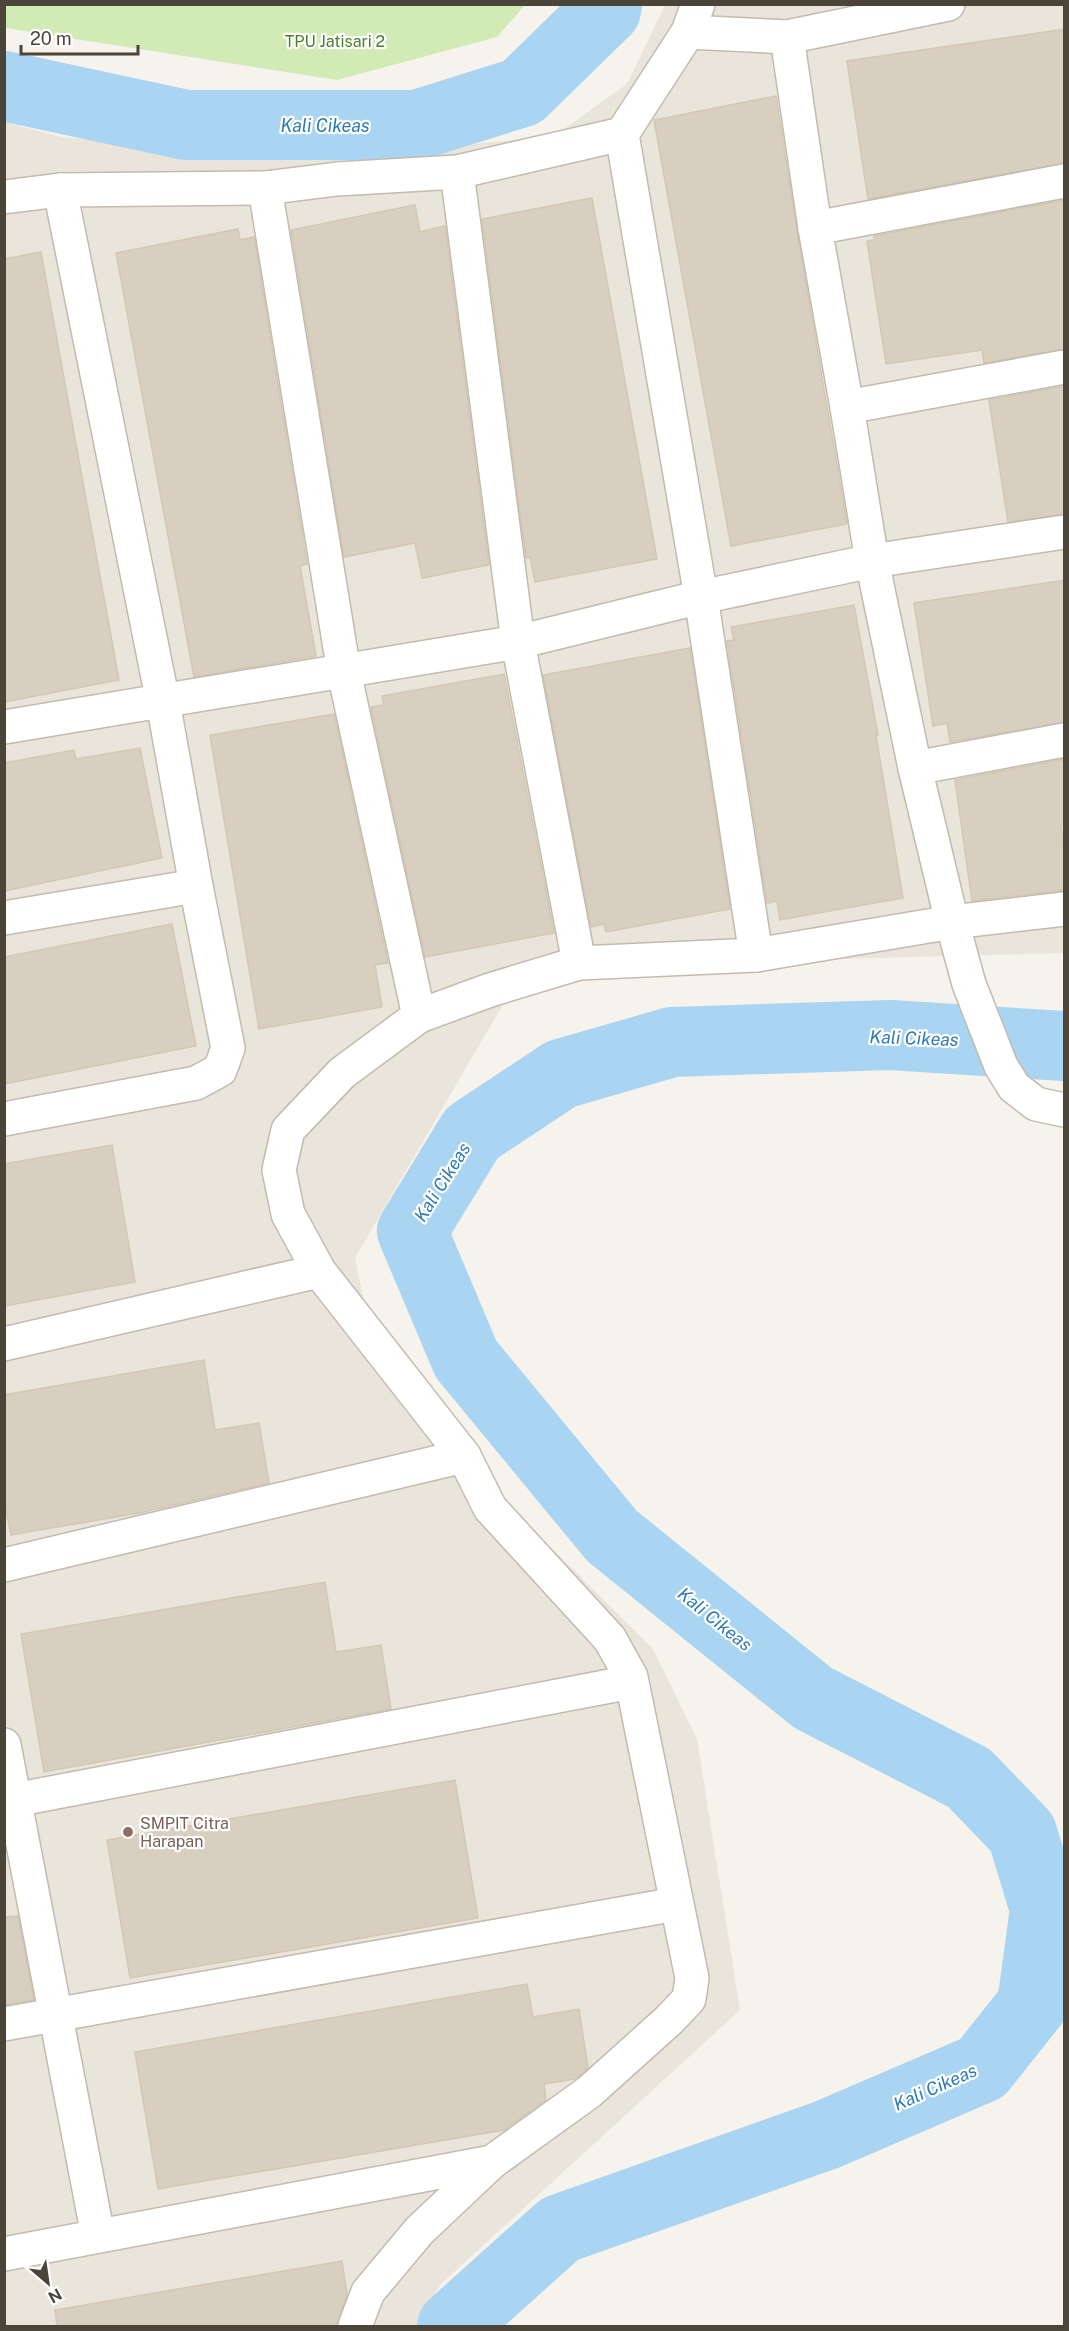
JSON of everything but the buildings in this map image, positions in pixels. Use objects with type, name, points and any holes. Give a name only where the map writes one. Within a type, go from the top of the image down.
[{"type":"street","points":[[756,955],[701,597],[622,134],[693,18],[787,37],[948,4]]},
{"type":"street","points":[[787,37],[815,228],[872,561],[915,768],[952,922],[969,984],[1001,1066],[1014,1087],[1036,1104],[1065,1110]]},
{"type":"street","points":[[4,197],[60,190],[265,188],[337,179],[457,172],[622,134]]},
{"type":"street","points":[[457,172],[518,642],[579,963]]},
{"type":"street","points":[[815,228],[1065,181]]},
{"type":"street","points":[[265,188],[344,672],[419,1016]]},
{"type":"street","points":[[4,1119],[196,1083],[220,1070],[228,1048],[195,886],[163,702],[60,190]]},
{"type":"street","points":[[847,407],[1065,367]]},
{"type":"street","points":[[4,727],[518,642],[701,597],[872,561],[1065,532]]},
{"type":"street","points":[[915,768],[1065,740]]},
{"type":"street","points":[[4,918],[195,886]]},
{"type":"street","points":[[355,2326],[368,2292],[419,2231],[492,2162],[589,2092],[669,2020],[689,1999],[692,1978],[631,1677],[610,1639],[490,1508],[464,1456],[319,1271],[288,1214],[279,1170],[288,1130],[342,1073],[419,1016],[490,990],[579,963],[756,955],[952,922],[1065,909]]},
{"type":"street","points":[[4,1344],[319,1271]]},
{"type":"street","points":[[4,1565],[464,1456]]},
{"type":"street","points":[[9,1801],[631,1682]]},
{"type":"street","points":[[4,1745],[9,1801],[56,2015],[98,2236]]},
{"type":"street","points":[[4,2024],[676,1904]]},
{"type":"street","points":[[4,2254],[492,2162]]},
{"type":"shaded area","points":[[665,5],[1064,5],[1064,953],[567,966],[505,1001],[355,1258],[374,1350],[473,1470],[653,1649],[697,1739],[740,2010],[440,2285],[416,2326],[5,2326],[4,122],[62,137],[319,159],[554,136],[627,84]]},
{"type":"green space","name":"TPU Jatisari 2","points":[[4,5],[525,5],[497,37],[337,80],[5,28]]},
{"type":"waterway","name":"Kali Cikeas","points":[[4,86],[186,125],[417,125],[522,92],[606,10],[607,4]]},
{"type":"waterway","name":"Kali Cikeas","points":[[452,2326],[560,2229],[826,2135],[982,2068],[1032,2005],[1045,1909],[1022,1833],[969,1778],[813,1698],[612,1536],[466,1359],[412,1231],[472,1133],[561,1074],[672,1042],[890,1035],[1064,1046]]},
{"type":"place","name":"SMPIT Citra Harapan","points":[[128,1832]]}]
